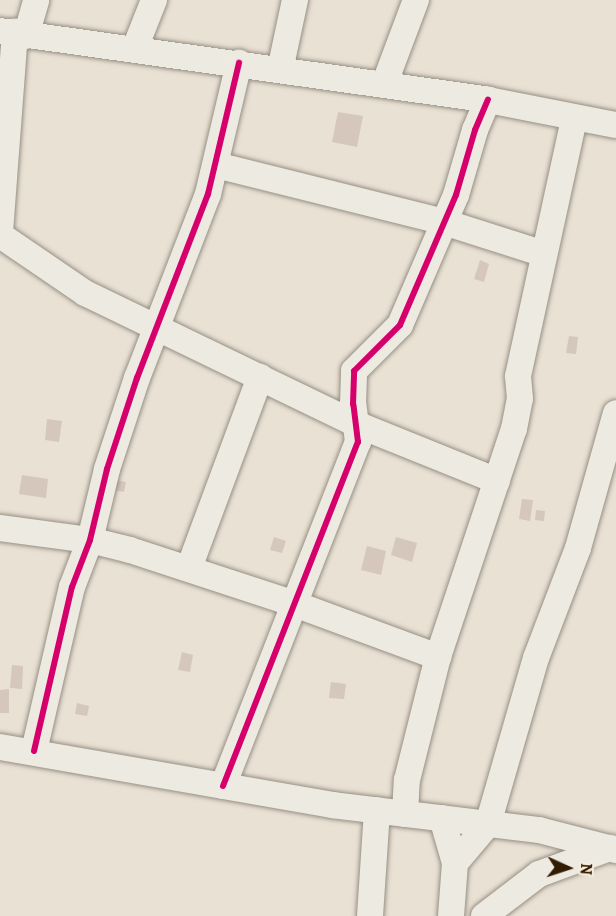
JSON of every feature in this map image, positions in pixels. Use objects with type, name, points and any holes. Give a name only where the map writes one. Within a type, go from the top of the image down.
[{"type":"street","points":[[36,0],[14,33],[0,233],[85,293],[356,424],[497,482]]},
{"type":"street","points":[[135,48],[154,0]]},
{"type":"street","points":[[280,70],[295,0]]},
{"type":"street","points":[[384,85],[416,0]]},
{"type":"street","points":[[14,33],[135,48],[488,100],[574,119],[616,125]]},
{"type":"street","points":[[34,751],[72,587],[90,540],[107,470],[157,327],[196,232],[216,165],[239,63]]},
{"type":"street","points":[[223,786],[292,603],[355,450],[354,371],[400,325],[444,222],[488,100]]},
{"type":"street","points":[[405,814],[407,780],[438,657],[482,517],[497,482],[520,399],[518,376],[574,119]]},
{"type":"street","points":[[216,165],[444,222],[544,254]]},
{"type":"street","points":[[189,568],[260,377]]},
{"type":"street","points":[[455,864],[488,824],[536,658],[578,548],[616,413]]},
{"type":"street","points":[[0,528],[90,540],[189,568],[438,657]]},
{"type":"street","points":[[0,747],[377,810],[539,830],[613,849]]},
{"type":"street","points":[[370,916],[377,810]]},
{"type":"street","points":[[442,818],[455,864],[451,916]]},
{"type":"street","points":[[484,916],[539,874],[613,849]]},
{"type":"building","points":[[338,112],[363,116],[357,147],[332,142]]},
{"type":"building","points":[[480,260],[489,264],[484,282],[474,279]]},
{"type":"building","points":[[569,336],[578,337],[576,354],[566,353]]},
{"type":"building","points":[[47,419],[62,421],[59,442],[45,440]]},
{"type":"building","points":[[22,475],[48,479],[46,498],[19,494]]},
{"type":"building","points":[[116,480],[126,482],[124,492],[114,490]]},
{"type":"building","points":[[522,499],[533,500],[530,521],[519,519]]},
{"type":"building","points":[[536,510],[545,511],[544,521],[535,520]]},
{"type":"building","points":[[274,537],[286,541],[282,553],[270,550]]},
{"type":"building","points":[[396,537],[417,543],[412,562],[391,555]]},
{"type":"building","points":[[367,546],[386,551],[381,575],[361,570]]},
{"type":"building","points":[[182,652],[193,655],[190,672],[178,670]]},
{"type":"building","points":[[12,665],[23,666],[22,689],[10,688]]},
{"type":"building","points":[[331,682],[346,684],[344,699],[329,698]]},
{"type":"building","points":[[9,689],[9,713],[0,713],[0,690]]},
{"type":"building","points":[[77,703],[89,706],[87,716],[75,714]]},
{"type":"cycle path","points":[[34,751],[72,587],[90,540],[107,469],[137,378],[208,194],[239,63]]},
{"type":"cycle path","points":[[223,786],[358,442],[353,404],[354,371],[400,325],[456,195],[475,130],[488,100]]}]
